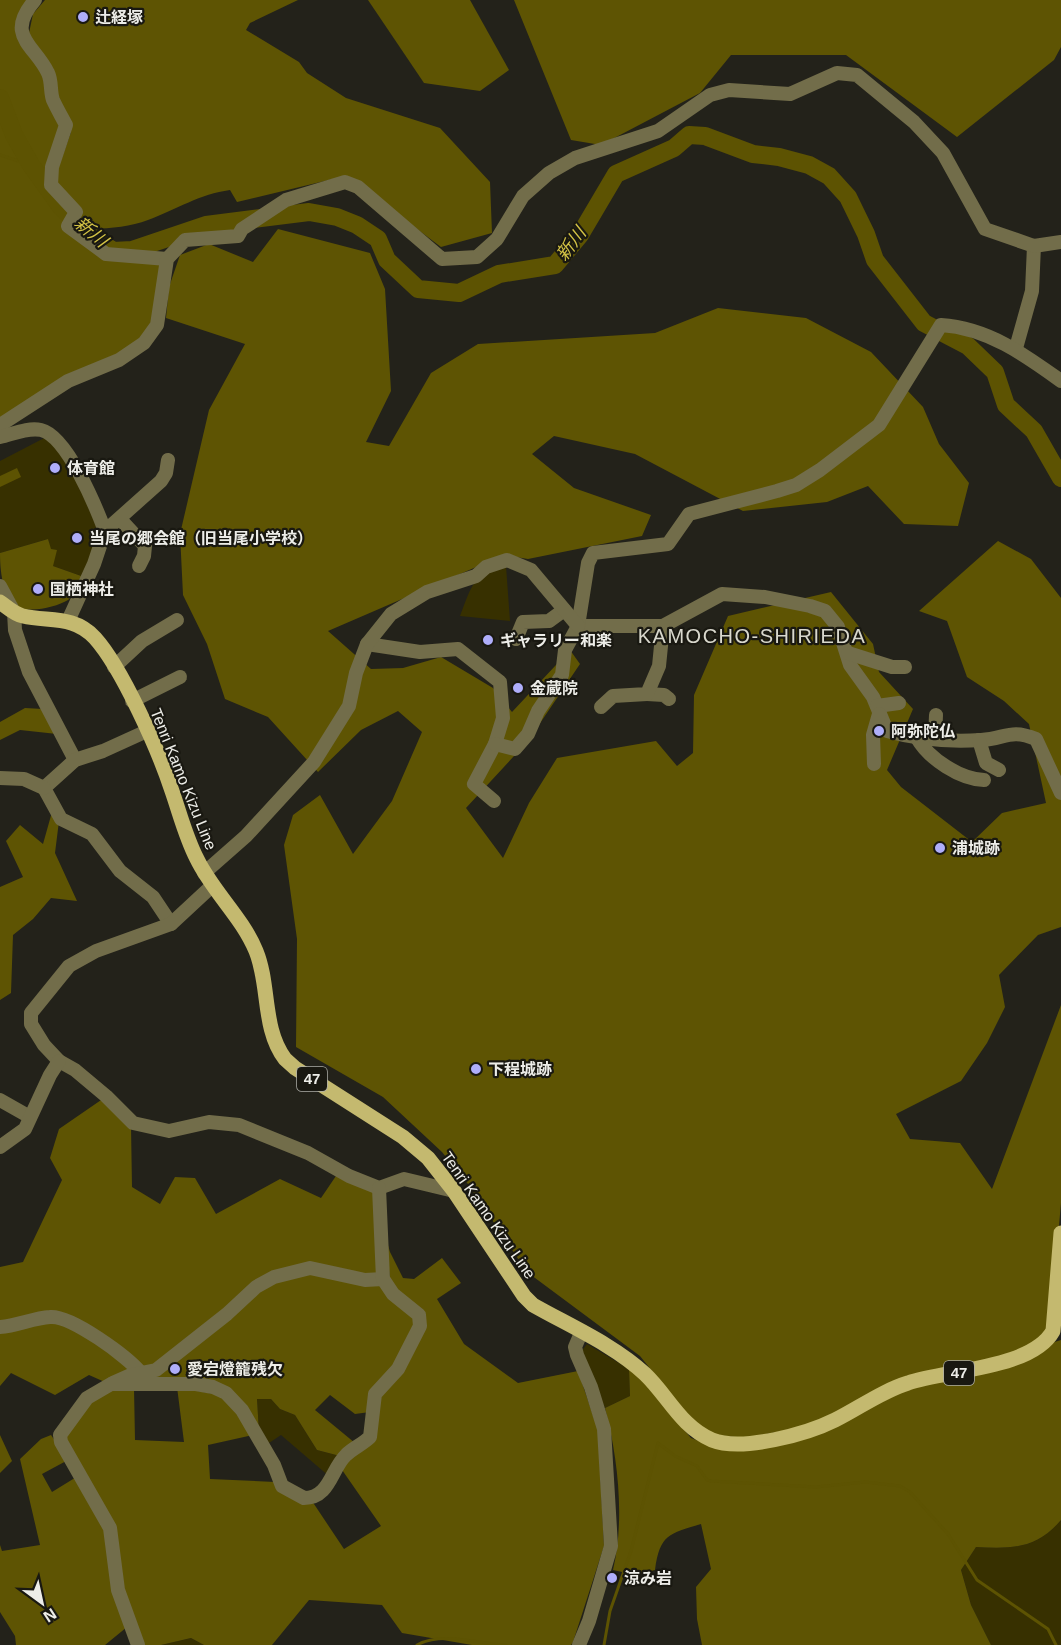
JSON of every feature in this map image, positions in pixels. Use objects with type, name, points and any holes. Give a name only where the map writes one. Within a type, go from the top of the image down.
[{"type":"main road","name":"Tenri Kamo Kizu Line","points":[[0,602],[14,612],[68,621],[94,638],[114,667],[147,731],[172,790],[191,847],[256,951],[264,975],[276,1045],[285,1059],[404,1137],[428,1158],[454,1191],[524,1296],[533,1305],[620,1355],[645,1374],[693,1430],[714,1441],[727,1444],[768,1440],[821,1426],[911,1382],[993,1364],[1044,1343],[1053,1330],[1061,1233]]},
{"type":"street","points":[[35,0],[25,16],[22,31],[26,45],[49,73],[52,99],[66,125],[52,168],[51,185],[76,212],[68,226],[106,254],[167,259]]},
{"type":"street","points":[[0,425],[68,381],[118,360],[144,344],[157,325],[167,259],[185,240],[238,236],[242,229],[286,200],[302,193],[345,182],[358,187],[442,259],[477,257],[497,239],[523,196],[549,173],[575,158],[658,131],[710,95],[729,90],[790,94],[837,73],[857,75],[914,122],[943,153],[985,229],[1034,246],[1061,242]]},
{"type":"street","points":[[1016,348],[1032,291],[1034,246]]},
{"type":"street","points":[[495,744],[515,749],[528,734],[538,711],[562,675],[565,650],[578,626],[588,563],[593,553],[668,544],[689,514],[786,488],[820,470],[879,425],[901,394],[937,330],[956,326],[1016,348],[1061,381]]},
{"type":"street","points":[[0,437],[33,429],[49,433],[57,439],[86,486],[105,531]]},
{"type":"street","points":[[68,621],[94,564],[105,531],[161,481],[166,473],[168,460]]},
{"type":"street","points":[[120,519],[145,546],[144,556],[139,566]]},
{"type":"street","points":[[454,1191],[404,1179],[379,1188],[349,1176],[308,1153],[239,1125],[209,1122],[169,1131],[133,1123],[75,1070],[59,1061],[39,1038],[31,1017],[34,1007],[63,972],[83,957],[171,924],[315,762],[349,706],[356,673],[367,644],[391,615],[413,600],[507,560],[531,570],[578,626],[663,626],[722,594],[765,597],[825,611],[837,627],[856,676],[879,709],[887,731],[917,738],[979,740],[1011,732],[1022,733],[1036,739],[1061,793]]},
{"type":"street","points":[[0,586],[14,612],[15,630],[29,672],[75,760]]},
{"type":"street","points":[[516,639],[523,622],[549,621],[564,610]]},
{"type":"street","points":[[114,667],[142,640],[177,620]]},
{"type":"street","points":[[647,694],[659,666],[663,626]]},
{"type":"street","points":[[367,644],[420,652],[458,648],[481,664],[500,682],[503,718],[495,744],[474,784],[494,801]]},
{"type":"street","points":[[848,653],[892,667],[905,667]]},
{"type":"street","points":[[132,700],[180,677]]},
{"type":"street","points":[[601,707],[613,696],[647,694],[664,695],[669,699]]},
{"type":"street","points":[[879,709],[899,703]]},
{"type":"street","points":[[874,764],[873,735],[879,709]]},
{"type":"street","points":[[935,738],[936,715]]},
{"type":"street","points":[[44,788],[75,760],[111,748],[147,731]]},
{"type":"street","points":[[917,738],[924,750],[945,763],[948,768],[968,779],[984,780]]},
{"type":"street","points":[[979,740],[986,763],[999,770]]},
{"type":"street","points":[[0,778],[24,779],[44,788],[61,819],[92,834],[120,871],[153,897],[171,924]]},
{"type":"street","points":[[0,1147],[21,1133],[59,1061]]},
{"type":"street","points":[[0,1100],[30,1117]]},
{"type":"street","points":[[111,1384],[196,1384],[213,1387],[226,1393],[242,1410],[256,1433],[282,1486],[292,1493],[311,1498],[328,1485],[345,1455],[370,1437],[375,1394],[398,1369],[420,1326],[419,1315],[393,1294],[383,1279],[379,1188]]},
{"type":"street","points":[[138,1645],[118,1590],[110,1528],[61,1442],[60,1435],[82,1404],[118,1379],[156,1370],[227,1314],[256,1287],[274,1277],[310,1268],[365,1280],[383,1279]]},
{"type":"street","points":[[0,1327],[54,1317],[90,1333],[118,1351],[141,1373]]},
{"type":"street","points":[[579,1645],[589,1621],[611,1546],[604,1429],[575,1347],[581,1333]]},
{"type":"shaded area","points":[[0,0],[37,0],[23,34],[45,74],[64,126],[50,167],[82,242],[155,259],[162,267],[154,324],[142,340],[0,421]]},
{"type":"shaded area","points":[[45,0],[298,0],[250,23],[246,30],[299,62],[307,73],[346,98],[440,128],[490,182],[492,233],[441,247],[353,181],[333,179],[237,202],[230,190],[219,192],[140,223],[112,228],[75,228],[55,177],[71,132],[29,33],[33,14]]},
{"type":"shaded area","points":[[368,0],[470,0],[509,70],[480,91],[424,83]]},
{"type":"shaded area","points":[[514,0],[1061,0],[1061,47],[1054,60],[957,137],[846,55],[731,55],[700,93],[601,145],[571,140]]},
{"type":"shaded area","points":[[278,229],[370,253],[385,289],[391,391],[366,442],[389,446],[431,373],[478,344],[655,333],[718,308],[806,318],[871,352],[923,407],[939,444],[969,483],[958,526],[904,524],[868,486],[827,502],[743,511],[635,454],[554,436],[532,454],[574,488],[651,515],[642,536],[528,559],[504,555],[328,631],[371,669],[403,668],[441,657],[493,688],[512,712],[570,650],[580,664],[528,741],[466,808],[503,858],[529,803],[557,758],[656,741],[677,766],[693,753],[694,695],[728,616],[831,592],[873,644],[879,672],[913,709],[887,770],[901,787],[972,842],[1002,813],[1046,803],[1029,724],[1004,701],[967,677],[947,621],[919,611],[998,541],[1031,559],[1061,598],[1061,927],[1038,935],[999,975],[1005,1007],[987,1043],[961,1081],[896,1114],[910,1139],[960,1143],[992,1189],[1061,1005],[1061,1203],[1050,1328],[1035,1344],[810,1426],[745,1438],[716,1435],[692,1421],[640,1356],[527,1272],[468,1184],[442,1152],[383,1097],[296,1047],[297,939],[284,845],[293,815],[320,795],[353,854],[392,801],[422,732],[398,711],[361,730],[318,772],[268,717],[225,699],[207,644],[183,595],[180,534],[209,410],[245,344],[166,318],[169,287],[180,255],[209,244],[253,262]]},
{"type":"shaded area","points":[[50,435],[60,446],[100,525],[84,577],[53,566],[48,539],[0,553],[0,461]]},
{"type":"shaded area","points":[[17,468],[21,477],[0,487],[0,476]]},
{"type":"shaded area","points":[[48,539],[51,549],[57,550],[53,566],[84,577],[68,600],[57,605],[42,609],[17,606],[5,589],[1,574],[0,553]]},
{"type":"shaded area","points":[[506,566],[510,621],[460,616],[467,596],[475,583],[486,573]]},
{"type":"shaded area","points":[[25,708],[43,709],[57,734],[20,730],[0,740],[0,722]]},
{"type":"shaded area","points":[[52,812],[59,821],[55,853],[77,901],[51,898],[33,919],[13,935],[11,993],[0,1000],[0,887],[23,877],[6,841],[20,825],[43,844]]},
{"type":"shaded area","points":[[104,1098],[131,1126],[132,1187],[160,1204],[175,1177],[195,1178],[216,1214],[280,1179],[321,1198],[338,1173],[375,1191],[378,1275],[287,1269],[155,1367],[145,1369],[55,1313],[0,1324],[0,1267],[23,1262],[62,1180],[50,1158],[59,1129]]},
{"type":"shaded area","points":[[385,1235],[390,1252],[403,1278],[414,1279],[442,1258],[461,1283],[437,1299],[464,1344],[518,1383],[578,1371],[598,1430],[604,1546],[573,1642],[571,1645],[472,1645],[402,1633],[382,1605],[309,1600],[272,1645],[204,1645],[191,1638],[161,1645],[141,1645],[121,1589],[115,1534],[64,1441],[77,1418],[90,1401],[98,1395],[108,1391],[134,1388],[135,1440],[184,1442],[177,1387],[224,1396],[253,1435],[208,1445],[210,1479],[275,1482],[312,1501],[344,1549],[381,1526],[340,1467],[369,1443],[377,1402],[423,1327],[391,1287]]},
{"type":"shaded area","points":[[302,1272],[383,1282],[418,1320],[370,1412],[355,1414],[330,1395],[315,1410],[355,1443],[340,1456],[317,1450],[295,1415],[280,1409],[271,1399],[257,1399],[259,1432],[236,1398],[131,1378],[151,1374],[258,1289]]},
{"type":"shaded area","points":[[50,1320],[72,1327],[133,1368],[107,1383],[89,1375],[55,1395],[11,1373],[0,1386],[0,1331]]},
{"type":"shaded area","points":[[1061,1340],[1061,1520],[1052,1530],[1033,1542],[1001,1548],[976,1547],[961,1570],[971,1605],[991,1645],[702,1645],[697,1619],[696,1587],[711,1569],[701,1524],[674,1533],[663,1542],[655,1570],[636,1575],[613,1570],[619,1530],[618,1489],[605,1408],[630,1396],[629,1369],[641,1379],[691,1438],[712,1446],[738,1451],[896,1391]]},
{"type":"shaded area","points":[[587,1344],[629,1369],[630,1396],[605,1408],[580,1353]]},
{"type":"shaded area","points":[[257,1399],[271,1399],[280,1409],[295,1415],[317,1450],[340,1456],[330,1477],[281,1435],[266,1445],[259,1432]]},
{"type":"shaded area","points":[[0,1435],[12,1461],[0,1473]]},
{"type":"shaded area","points":[[51,1435],[68,1460],[42,1474],[52,1492],[78,1476],[104,1521],[127,1627],[105,1645],[16,1645],[15,1636],[0,1612],[0,1545],[2,1551],[40,1545],[20,1459],[41,1439]]},
{"type":"shaded area","points":[[1061,1520],[1061,1645],[991,1645],[971,1605],[961,1570],[976,1547],[1001,1548],[1033,1542],[1052,1530]]},
{"type":"shaded area","points":[[191,1638],[204,1645],[161,1645]]},
{"type":"waterway","name":"新川","points":[[0,98],[14,135],[31,165],[61,207],[113,251],[132,250],[206,225],[309,212],[337,217],[357,225],[378,239],[387,260],[418,289],[459,293],[499,274],[555,265],[580,235],[616,174],[674,148],[689,135],[705,136],[753,154],[779,157],[809,165],[829,176],[848,197],[866,234],[875,260],[924,323],[968,346],[995,372],[1006,405],[1034,431],[1061,478]]},
{"type":"waterway","points":[[0,155],[31,165]]},
{"type":"waterway","points":[[604,1645],[610,1611],[631,1551],[658,1443],[675,1456],[697,1466],[707,1480],[711,1481],[816,1487],[865,1482],[900,1486],[910,1492],[948,1534],[977,1580],[1048,1629],[1056,1645]]},
{"type":"waterway","points":[[417,1645],[438,1639],[460,1639],[506,1645]]},
{"type":"place","name":"辻経塚","points":[[83,17]]},
{"type":"place","name":"体育館","points":[[55,468]]},
{"type":"place","name":"当尾の郷会館（旧当尾小学校）","points":[[77,538]]},
{"type":"place","name":"国栖神社","points":[[38,589]]},
{"type":"place","name":"ギャラリー和楽","points":[[488,640]]},
{"type":"place","name":"金蔵院","points":[[518,688]]},
{"type":"place","name":"阿弥陀仏","points":[[879,731]]},
{"type":"place","name":"浦城跡","points":[[940,848]]},
{"type":"place","name":"下程城跡","points":[[476,1069]]},
{"type":"place","name":"愛宕燈籠残欠","points":[[175,1369]]},
{"type":"place","name":"涼み岩","points":[[612,1578]]},
{"type":"district","name":"KAMOCHO-SHIRIEDA","points":[[752,636]]}]
